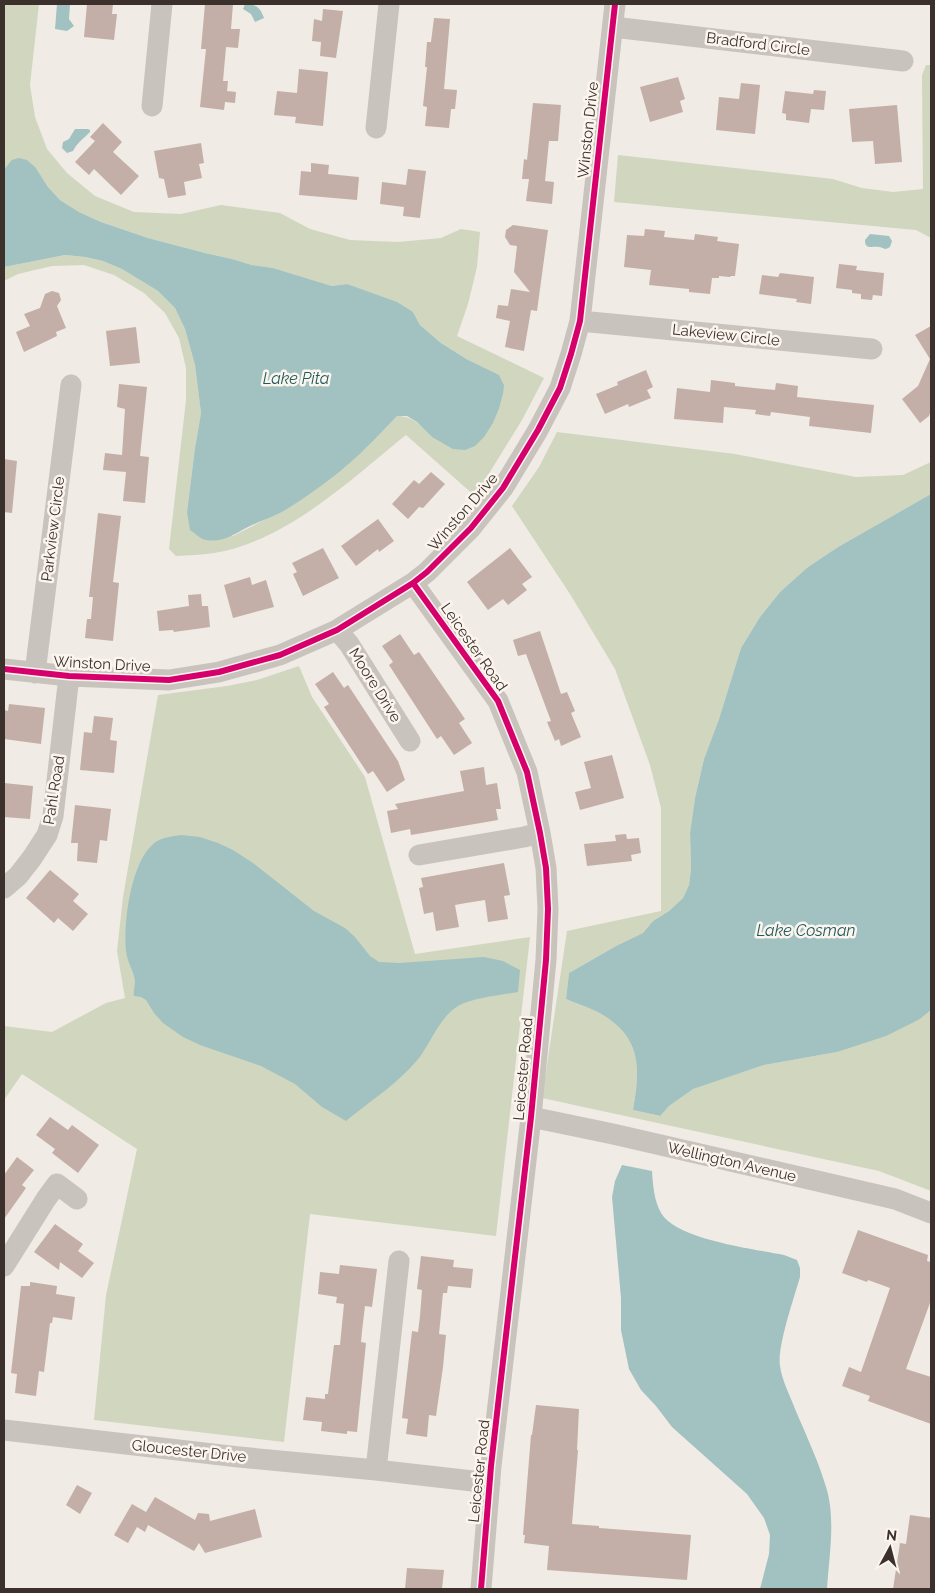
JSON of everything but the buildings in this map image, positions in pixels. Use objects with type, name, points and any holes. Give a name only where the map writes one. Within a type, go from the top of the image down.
[{"type":"street","points":[[152,106],[162,4]]},
{"type":"street","points":[[376,128],[389,4]]},
{"type":"street","name":"Winston Drive","points":[[4,670],[69,676],[169,680],[219,672],[280,655],[338,630],[413,583],[427,572],[471,528],[503,488],[538,430],[560,388],[572,354],[580,321],[615,4]]},
{"type":"street","name":"Bradford Circle","points":[[612,27],[903,61]]},
{"type":"street","name":"Lakeview Circle","points":[[580,321],[872,349]]},
{"type":"street","name":"Parkview Circle","points":[[35,673],[70,385]]},
{"type":"street","name":"Leicester Road","points":[[413,583],[498,701],[527,772],[546,868],[548,909],[546,960],[531,1117],[490,1483],[481,1589]]},
{"type":"street","name":"Moore Drive","points":[[338,630],[349,644],[410,741]]},
{"type":"street","name":"Pahl Road","points":[[4,888],[18,876],[47,835],[52,816],[69,676]]},
{"type":"street","points":[[419,855],[540,833]]},
{"type":"street","name":"Wellington Avenue","points":[[531,1117],[895,1199],[931,1213]]},
{"type":"street","points":[[4,1266],[57,1184],[77,1199]]},
{"type":"street","points":[[376,1470],[399,1261]]},
{"type":"street","name":"Gloucester Drive","points":[[4,1430],[490,1483]]},
{"type":"green space","points":[[4,4],[39,4],[30,85],[35,117],[47,149],[67,173],[95,196],[134,212],[181,214],[221,205],[280,213],[310,229],[350,240],[398,242],[441,238],[461,229],[480,232],[477,267],[468,304],[457,336],[544,378],[522,420],[475,496],[406,435],[340,489],[292,522],[267,536],[241,546],[209,554],[176,556],[169,549],[186,400],[186,368],[179,338],[165,313],[144,293],[114,275],[84,265],[52,266],[18,274],[4,281],[4,267],[65,255],[103,261],[122,269],[158,291],[175,308],[185,329],[195,365],[201,413],[187,512],[233,536],[270,517],[326,481],[367,447],[381,430],[397,416],[413,420],[432,437],[493,423],[503,394],[468,360],[441,343],[420,325],[413,312],[347,284],[332,286],[273,268],[252,265],[148,238],[101,222],[79,212],[60,200],[48,187],[36,168],[7,165],[4,169]]},
{"type":"green space","points":[[926,65],[931,65],[931,238],[916,230],[614,202],[618,155],[833,179],[862,188],[893,192],[923,189],[922,75]]},
{"type":"green space","points":[[557,432],[735,454],[856,477],[903,475],[931,462],[931,494],[838,547],[808,567],[780,592],[760,617],[741,648],[719,719],[704,759],[695,798],[690,833],[691,869],[689,885],[683,898],[669,911],[653,921],[643,933],[569,973],[566,999],[594,1010],[609,1019],[628,1038],[636,1060],[637,1071],[633,1110],[659,1116],[692,1089],[764,1065],[837,1052],[920,1019],[931,1010],[931,1191],[879,1171],[542,1098],[567,931],[661,911],[661,808],[650,765],[615,669],[570,594],[512,506],[539,467]]},
{"type":"green space","points":[[299,666],[312,697],[365,777],[415,954],[530,937],[496,1236],[310,1214],[284,1442],[94,1420],[106,1295],[137,1149],[22,1074],[4,1100],[4,1026],[52,1032],[106,1003],[125,998],[117,951],[123,897],[158,695],[257,680]]},
{"type":"water","points":[[57,4],[70,4],[69,19],[74,26],[67,31],[55,29]]},
{"type":"water","points":[[245,4],[257,7],[264,18],[255,22],[251,14],[243,9]]},
{"type":"water","points":[[75,129],[88,129],[90,132],[73,151],[67,153],[62,148],[63,142],[69,139]]},
{"type":"water","name":"Lake Pita","points":[[19,158],[27,160],[36,168],[48,187],[60,200],[79,212],[101,222],[148,238],[252,265],[273,268],[332,286],[347,284],[397,302],[413,312],[420,325],[441,343],[468,360],[499,375],[504,385],[503,394],[493,423],[484,437],[475,446],[465,450],[453,449],[432,437],[417,422],[407,416],[397,416],[359,455],[340,471],[285,510],[223,539],[212,541],[202,538],[190,530],[187,512],[201,413],[195,365],[185,329],[175,308],[158,291],[122,269],[103,261],[65,255],[4,267],[4,169],[12,160]]},
{"type":"water","points":[[870,234],[889,236],[892,241],[890,247],[886,249],[869,247],[866,245],[865,240]]},
{"type":"water","name":"Lake Cosman","points":[[931,494],[931,1010],[920,1019],[886,1036],[837,1052],[764,1065],[693,1089],[669,1106],[660,1116],[633,1110],[637,1072],[636,1060],[628,1038],[609,1019],[594,1010],[566,999],[569,973],[643,933],[653,921],[669,911],[683,898],[689,885],[691,869],[690,833],[695,798],[704,759],[719,719],[741,648],[760,617],[780,592],[808,567],[838,547]]},
{"type":"water","points":[[181,835],[200,837],[233,850],[253,863],[314,911],[345,928],[370,956],[379,962],[399,963],[484,957],[503,961],[520,970],[518,992],[487,997],[458,1006],[441,1023],[419,1058],[411,1067],[393,1084],[346,1121],[322,1107],[295,1084],[261,1066],[200,1045],[183,1037],[163,1023],[146,1000],[134,996],[135,981],[127,955],[125,939],[128,908],[135,874],[149,848],[159,840]]},
{"type":"water","points":[[622,1165],[652,1171],[655,1198],[661,1213],[670,1222],[683,1230],[718,1242],[784,1255],[797,1260],[800,1268],[800,1277],[783,1335],[780,1366],[786,1388],[819,1467],[829,1499],[831,1538],[827,1589],[760,1589],[769,1554],[770,1535],[764,1518],[747,1494],[672,1427],[641,1390],[629,1369],[621,1330],[621,1298],[612,1197],[615,1181]]},
{"type":"cycle path","points":[[4,669],[69,676],[169,680],[219,672],[280,655],[337,630],[413,583],[427,572],[471,528],[503,488],[538,430],[560,388],[571,354],[580,321],[615,4]]},
{"type":"cycle path","points":[[413,583],[498,701],[527,772],[546,868],[548,909],[546,960],[531,1117],[491,1466],[481,1589]]}]
